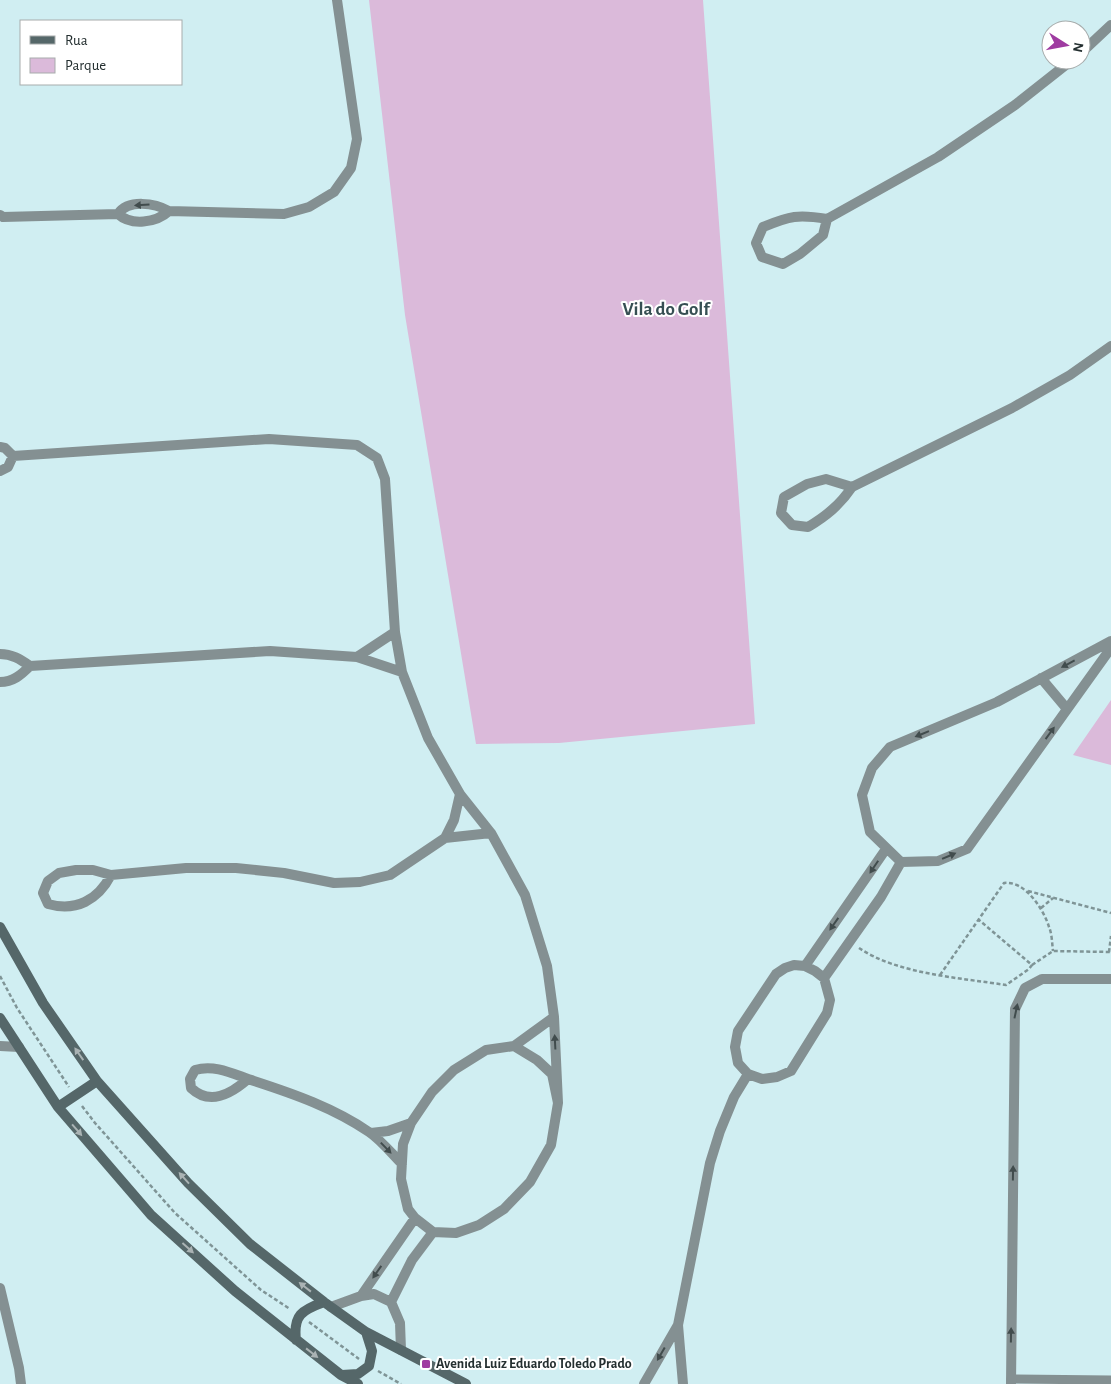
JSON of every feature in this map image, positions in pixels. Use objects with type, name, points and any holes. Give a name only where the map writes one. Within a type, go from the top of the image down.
[{"type":"main road","points":[[0,927],[43,1003],[97,1081],[188,1183],[250,1244],[366,1332],[466,1384]]},
{"type":"main road","points":[[0,1018],[58,1107],[150,1215],[235,1291],[341,1375],[358,1384]]},
{"type":"main road","points":[[58,1107],[97,1081]]},
{"type":"main road","points":[[296,1340],[295,1327],[300,1315],[312,1307],[328,1305]]},
{"type":"main road","points":[[341,1375],[358,1374],[369,1366],[372,1351],[366,1332]]},
{"type":"street","points":[[118,214],[122,208],[126,207],[159,205],[168,211],[284,214],[309,207],[334,192],[351,168],[356,139],[337,0]]},
{"type":"street","points":[[1091,44],[1111,25]]},
{"type":"street","points":[[827,220],[823,236],[800,254],[783,264],[762,256],[756,243],[764,227],[788,217],[807,216],[827,220],[938,157],[1014,106],[1059,70]]},
{"type":"street","points":[[1,218],[118,214],[130,221],[154,220],[163,216],[168,211]]},
{"type":"street","points":[[852,487],[826,479],[807,484],[784,497],[781,513],[792,524],[808,528],[842,502],[852,487],[1012,408],[1070,375],[1111,346]]},
{"type":"street","points":[[13,456],[269,439],[357,445],[377,458],[385,479],[395,632],[402,672],[428,738],[460,794],[491,833],[525,895],[547,966],[554,1017],[558,1103],[551,1145],[530,1182],[504,1209],[479,1225],[456,1232],[433,1232],[415,1218],[408,1209],[401,1179],[403,1144],[411,1123],[432,1092],[454,1070],[486,1050],[514,1046],[554,1017]]},
{"type":"street","points":[[0,447],[6,448],[13,456]]},
{"type":"street","points":[[0,471],[8,467],[13,456]]},
{"type":"street","points":[[357,657],[395,632]]},
{"type":"street","points":[[1111,641],[997,702],[890,747],[872,768],[862,796],[870,832],[901,862],[938,861],[967,849],[1111,648]]},
{"type":"street","points":[[0,654],[7,654],[18,658],[30,666],[270,651],[316,653],[357,657],[402,672]]},
{"type":"street","points":[[0,682],[8,682],[20,676],[30,666]]},
{"type":"street","points":[[1042,678],[1067,709]]},
{"type":"street","points":[[445,838],[454,820],[460,794]]},
{"type":"street","points":[[111,875],[98,894],[81,904],[62,908],[48,904],[43,893],[48,881],[59,873],[76,870],[93,870],[111,875],[186,868],[236,868],[284,873],[334,883],[360,882],[390,875],[445,838],[491,833]]},
{"type":"street","points":[[805,966],[886,849]]},
{"type":"street","points":[[824,978],[881,896],[901,862]]},
{"type":"street","points":[[794,965],[805,966],[824,978],[830,1000],[827,1013],[791,1071],[777,1077],[762,1079],[748,1074],[738,1063],[735,1047],[738,1031],[776,974],[794,965]]},
{"type":"street","points":[[1011,1382],[1015,1009],[1025,988],[1042,979],[1111,979]]},
{"type":"street","points":[[0,1046],[19,1047]]},
{"type":"street","points":[[514,1046],[537,1060],[552,1074],[558,1103]]},
{"type":"street","points":[[248,1079],[236,1090],[226,1095],[206,1096],[197,1094],[191,1088],[190,1078],[195,1070],[203,1068],[225,1070],[302,1097],[342,1116],[371,1133],[402,1164]]},
{"type":"street","points":[[683,1384],[678,1325],[710,1164],[720,1131],[734,1097],[748,1074]]},
{"type":"street","points":[[371,1133],[388,1131],[411,1123]]},
{"type":"street","points":[[361,1296],[415,1218]]},
{"type":"street","points":[[391,1302],[412,1260],[433,1232]]},
{"type":"street","points":[[0,1288],[21,1384]]},
{"type":"street","points":[[328,1305],[374,1294],[391,1302],[400,1323],[400,1350]]},
{"type":"street","points":[[644,1384],[678,1325]]},
{"type":"lane","points":[[1011,1382],[1111,1380]]},
{"type":"path","points":[[940,975],[1004,883],[1013,884],[1026,891],[1040,908],[1050,928],[1053,951]]},
{"type":"path","points":[[1026,891],[1036,892],[1111,913]]},
{"type":"path","points":[[1040,908],[1053,898]]},
{"type":"path","points":[[979,920],[1032,965]]},
{"type":"path","points":[[850,941],[866,953],[890,964],[940,975],[1006,985],[1053,951],[1110,952],[1111,936]]},
{"type":"path","points":[[0,976],[17,1008],[74,1096],[95,1123],[175,1213],[261,1290],[300,1315],[369,1366],[401,1384]]},
{"type":"green space","points":[[369,0],[703,0],[755,724],[559,743],[476,744],[405,315]]},
{"type":"green space","points":[[1111,700],[1111,765],[1073,755]]},
{"type":"place","name":"Avenida Luiz Eduardo Toledo Prado","points":[[426,1364]]},
{"type":"district","name":"Vila do Golf","points":[[666,309]]}]
